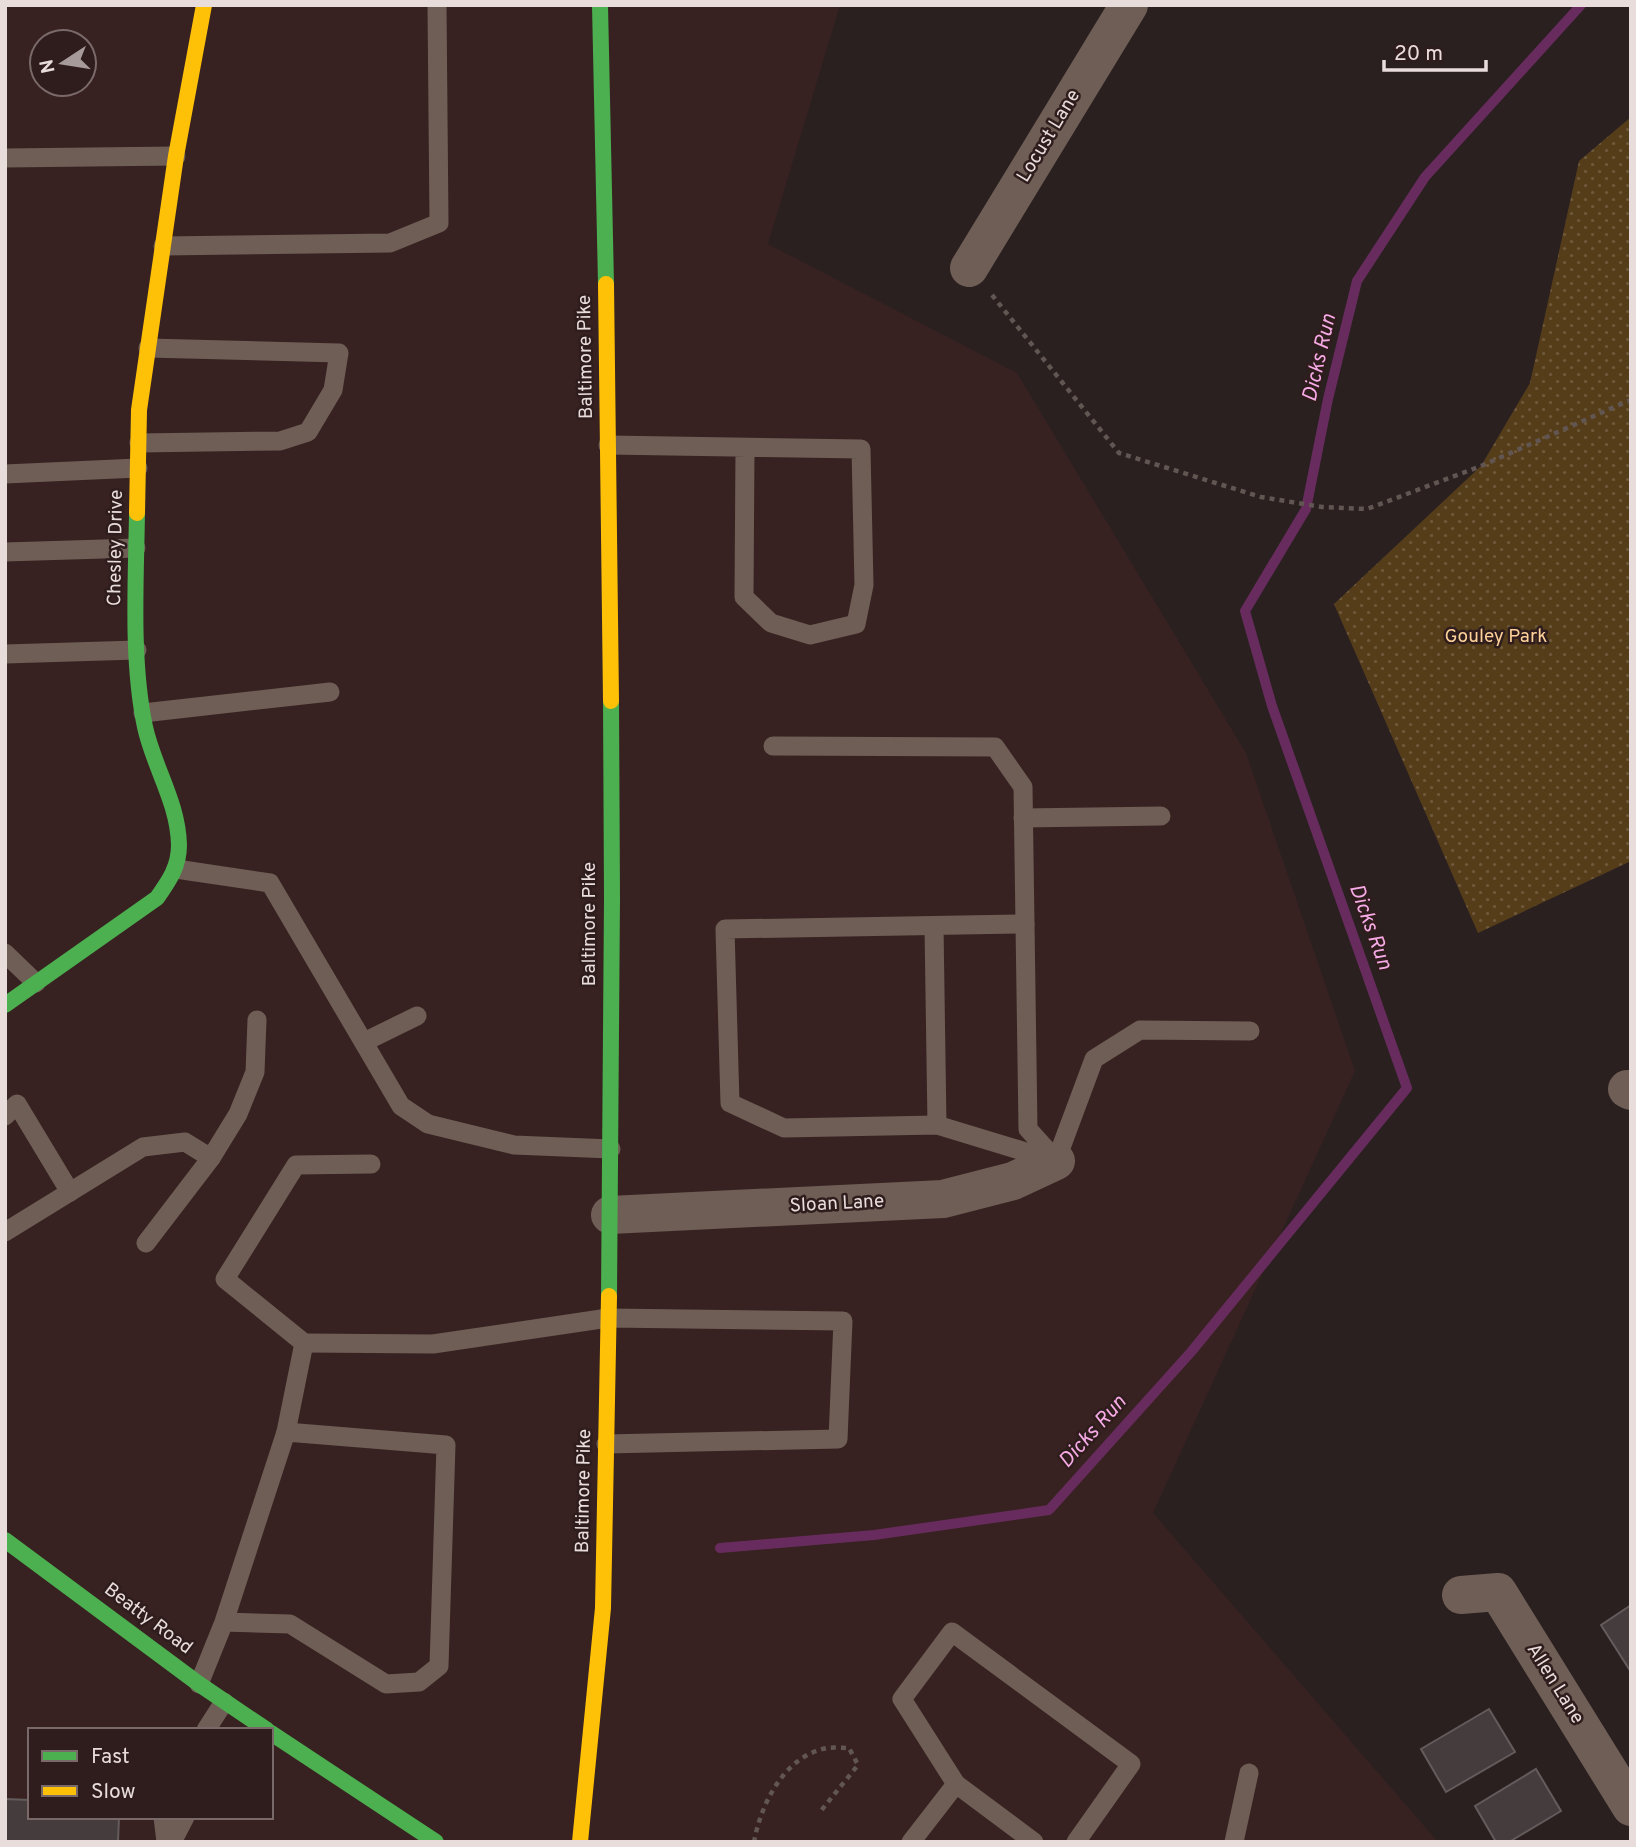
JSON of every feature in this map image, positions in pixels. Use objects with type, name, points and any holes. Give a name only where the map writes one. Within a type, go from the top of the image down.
[{"type":"main road","name":"Chesley Drive","points":[[5,1005],[158,898],[176,869],[179,848],[176,814],[157,768],[145,728],[137,650],[139,410],[176,156],[204,5]]},
{"type":"main road","name":"Baltimore Pike","points":[[580,1842],[603,1608],[611,1149],[608,445],[600,5]]},
{"type":"main road","name":"Beatty Road","points":[[5,1540],[199,1684],[263,1728]]},
{"type":"main road","name":"Beatty Road","points":[[273,1735],[436,1842]]},
{"type":"street","name":"Locust Lane","points":[[969,268],[1129,5]]},
{"type":"street","name":"Sloan Lane","points":[[610,1215],[943,1199],[1013,1181],[1056,1161]]},
{"type":"street","name":"Allen Lane","points":[[1461,1595],[1498,1592],[1631,1807]]},
{"type":"lane","points":[[163,246],[390,243],[439,223],[437,5]]},
{"type":"lane","points":[[5,158],[176,156]]},
{"type":"lane","points":[[139,443],[280,441],[308,432],[333,390],[339,353],[148,348]]},
{"type":"lane","points":[[608,445],[861,449],[863,584],[856,624],[810,635],[771,623],[744,597],[745,449]]},
{"type":"lane","points":[[5,474],[138,468]]},
{"type":"lane","points":[[5,552],[136,548]]},
{"type":"lane","points":[[5,654],[137,650]]},
{"type":"lane","points":[[143,713],[330,692]]},
{"type":"lane","points":[[773,746],[995,747],[1023,787],[1028,1129],[1056,1161]]},
{"type":"lane","points":[[1023,818],[1161,816]]},
{"type":"lane","points":[[176,869],[270,883],[401,1107],[428,1124],[514,1145],[611,1149]]},
{"type":"lane","points":[[1025,924],[725,929],[730,1103],[784,1128],[937,1125],[1056,1161]]},
{"type":"lane","points":[[934,926],[937,1125]]},
{"type":"lane","points":[[5,953],[36,983]]},
{"type":"lane","points":[[364,1042],[417,1016]]},
{"type":"lane","points":[[146,1242],[211,1158],[238,1114],[255,1072],[257,1020]]},
{"type":"lane","points":[[1056,1161],[1094,1059],[1140,1030],[1250,1031]]},
{"type":"lane","points":[[5,1116],[17,1104],[70,1192]]},
{"type":"lane","points":[[5,1232],[143,1147],[185,1142],[211,1158]]},
{"type":"lane","points":[[371,1164],[296,1165],[225,1279],[304,1343],[432,1345],[608,1318],[843,1321],[838,1438],[606,1444]]},
{"type":"lane","points":[[199,1684],[224,1622],[286,1432],[304,1343]]},
{"type":"lane","points":[[224,1622],[290,1624],[386,1684],[419,1682],[439,1666],[446,1445],[286,1432]]},
{"type":"lane","points":[[1034,1842],[956,1783],[902,1699],[952,1632],[1130,1764],[1076,1842]]},
{"type":"lane","points":[[207,1728],[224,1702]]},
{"type":"lane","points":[[1234,1842],[1249,1773]]},
{"type":"lane","points":[[911,1842],[956,1783]]},
{"type":"lane","points":[[163,1819],[166,1842]]},
{"type":"lane","points":[[172,1842],[184,1819]]},
{"type":"path","points":[[969,268],[1119,453],[1261,497],[1322,507],[1367,509],[1481,466],[1631,402]]},
{"type":"path","points":[[754,1842],[759,1816],[774,1788],[792,1766],[810,1753],[829,1747],[849,1748],[858,1765],[820,1812]]},
{"type":"shaded area","points":[[5,5],[840,5],[768,244],[1017,373],[1246,753],[1355,1071],[1153,1513],[1438,1842],[5,1842]]},
{"type":"green space","name":"Gouley Park","points":[[1631,117],[1631,861],[1478,933],[1334,604],[1481,466],[1530,383],[1579,161]]},
{"type":"building","points":[[1631,1605],[1631,1672],[1601,1625]]},
{"type":"building","points":[[1489,1709],[1515,1752],[1446,1792],[1421,1749]]},
{"type":"building","points":[[1536,1769],[1561,1811],[1509,1842],[1496,1842],[1475,1806]]},
{"type":"building","points":[[5,1799],[28,1800],[28,1819],[119,1819],[118,1842],[5,1842]]},
{"type":"waterway","name":"Dicks Run","points":[[720,1548],[874,1535],[1049,1510],[1191,1352],[1407,1088],[1272,706],[1245,611],[1306,509],[1328,399],[1357,281],[1425,177],[1581,5]]},
{"type":"traffic: fast","points":[[600,5],[606,284]]},
{"type":"traffic: fast","points":[[5,1005],[157,898],[169,880],[177,860],[179,845],[175,814],[149,742],[141,702],[135,621],[137,513]]},
{"type":"traffic: fast","points":[[609,1296],[611,701]]},
{"type":"traffic: fast","points":[[5,1540],[199,1684],[264,1728]]},
{"type":"traffic: fast","points":[[273,1734],[436,1842]]},
{"type":"traffic: slow","points":[[137,513],[139,410],[176,156],[204,5]]},
{"type":"traffic: slow","points":[[606,284],[611,701]]},
{"type":"traffic: slow","points":[[580,1842],[603,1608],[609,1296]]}]
